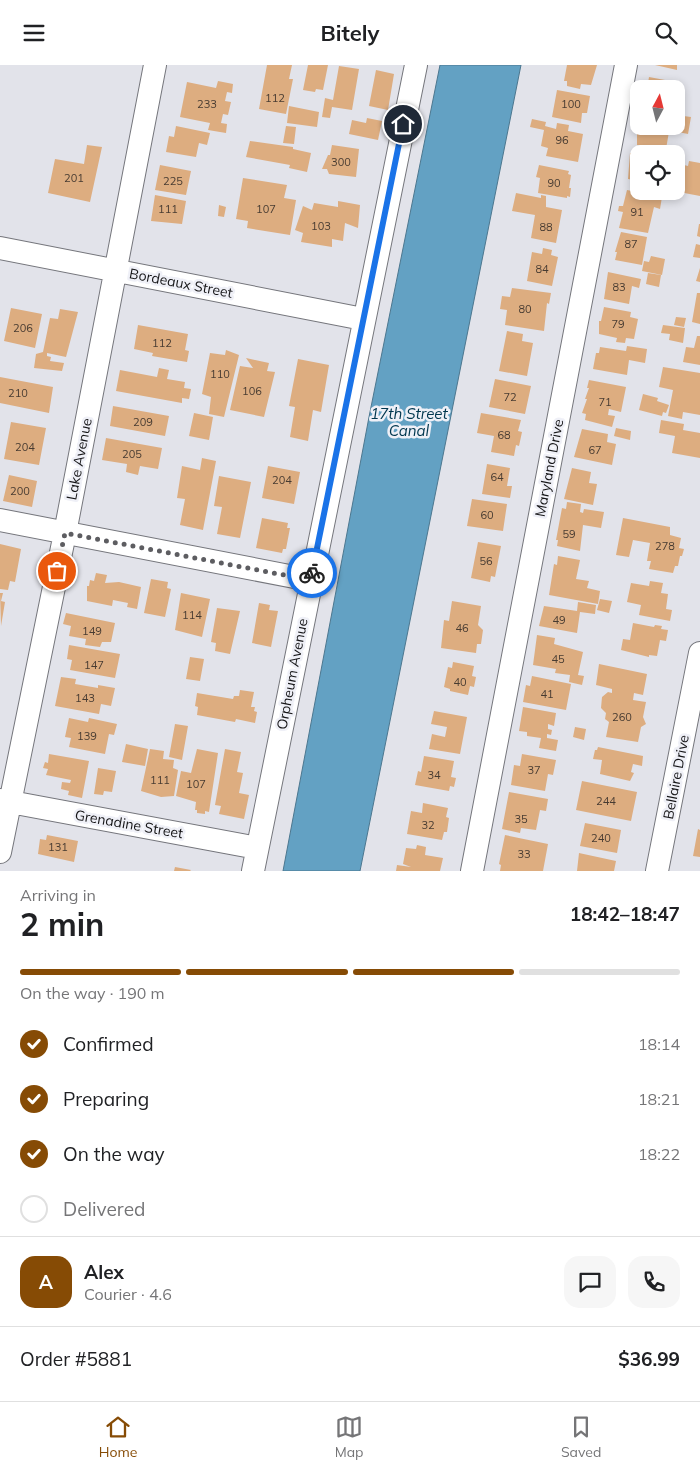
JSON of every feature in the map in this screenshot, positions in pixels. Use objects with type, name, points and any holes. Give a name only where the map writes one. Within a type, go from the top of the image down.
[{"type":"street","name":"Lake Avenue","points":[[0,852],[5,801],[65,533],[155,65]]},
{"type":"street","name":"Orpheum Avenue","points":[[253,871],[310,580],[416,65]]},
{"type":"street","name":"Maryland Drive","points":[[472,871],[626,65]]},
{"type":"street","name":"Bordeaux Street","points":[[0,248],[363,319]]},
{"type":"street","points":[[0,521],[310,580]]},
{"type":"street","name":"Bellaire Drive","points":[[657,871],[700,653]]},
{"type":"street","name":"Grenadine Street","points":[[5,801],[258,847]]},
{"type":"water","name":"17th Street Canal","points":[[440,65],[521,65],[360,871],[283,871],[369,417]]},
{"type":"building","points":[[267,65],[292,65],[289,79],[293,79],[286,114],[259,109]]},
{"type":"building","points":[[308,65],[328,65],[323,90],[316,89],[315,92],[303,90]]},
{"type":"building","points":[[567,65],[597,65],[591,85],[581,84],[580,89],[567,86],[567,81],[564,81]]},
{"type":"building","points":[[655,65],[677,65],[677,70]]},
{"type":"building","points":[[339,66],[359,69],[352,110],[332,107],[330,118],[322,117],[325,98],[333,100]]},
{"type":"building","points":[[376,70],[394,74],[388,110],[369,106]]},
{"type":"building","points":[[649,77],[665,80],[648,80]]},
{"type":"building","points":[[218,81],[233,84],[232,93],[227,92],[225,101],[231,102],[228,115],[223,114],[221,123],[227,124],[226,133],[208,130],[210,123],[180,117],[187,82],[216,88]]},
{"type":"building","points":[[557,90],[590,96],[587,113],[582,113],[581,123],[552,117]]},
{"type":"building","points":[[289,106],[319,112],[317,127],[287,123]]},
{"type":"building","points":[[685,116],[691,117],[688,134],[685,133]]},
{"type":"building","points":[[367,118],[382,121],[378,140],[349,134],[352,120],[366,123]]},
{"type":"building","points":[[532,119],[546,122],[545,126],[556,129],[557,123],[569,125],[568,131],[583,134],[578,162],[546,156],[548,148],[541,146],[544,130],[530,127]]},
{"type":"building","points":[[176,126],[210,133],[207,145],[199,143],[196,157],[166,152],[169,136],[174,137]]},
{"type":"building","points":[[286,126],[296,127],[294,144],[283,143]]},
{"type":"building","points":[[637,135],[668,135],[667,145],[637,145]]},
{"type":"building","points":[[250,141],[293,147],[293,149],[311,153],[307,172],[289,168],[290,165],[246,157]]},
{"type":"building","points":[[87,145],[102,147],[90,202],[48,193],[55,159],[84,164]]},
{"type":"building","points":[[332,145],[359,149],[356,177],[329,174],[327,169],[322,169],[328,155],[330,155]]},
{"type":"building","points":[[630,153],[630,179],[628,179]]},
{"type":"building","points":[[689,161],[700,163],[700,196],[685,193],[685,165],[688,166]]},
{"type":"building","points":[[160,165],[191,171],[186,195],[155,190]]},
{"type":"building","points":[[539,165],[569,171],[568,174],[571,175],[570,197],[538,193],[540,178],[536,177]]},
{"type":"building","points":[[243,178],[287,185],[284,198],[296,200],[290,235],[247,228],[248,221],[236,219]]},
{"type":"building","points":[[627,190],[630,191],[630,200],[662,200],[660,209],[654,207],[648,233],[619,228],[623,212],[618,211],[619,206],[623,206]]},
{"type":"building","points":[[516,193],[541,198],[541,195],[546,196],[546,207],[562,210],[556,243],[531,238],[535,215],[512,211]]},
{"type":"building","points":[[155,195],[186,201],[182,224],[151,221]]},
{"type":"building","points":[[338,201],[360,205],[358,228],[345,223],[343,241],[332,239],[332,247],[301,242],[303,233],[295,230],[303,206],[312,210],[314,203],[338,207]]},
{"type":"building","points":[[219,205],[226,207],[224,217],[218,216]]},
{"type":"building","points":[[700,224],[700,237],[697,236]]},
{"type":"building","points":[[621,232],[647,237],[642,265],[615,260],[617,252],[615,252]]},
{"type":"building","points":[[696,244],[700,245],[700,258],[693,257]]},
{"type":"building","points":[[543,248],[552,250],[551,255],[558,257],[552,286],[527,281],[532,252],[542,254]]},
{"type":"building","points":[[651,256],[665,259],[662,275],[642,271],[644,261],[649,262]]},
{"type":"building","points":[[700,268],[700,282],[696,281]]},
{"type":"building","points":[[608,272],[641,279],[639,288],[632,286],[629,304],[604,299]]},
{"type":"building","points":[[648,273],[661,275],[659,287],[646,284]]},
{"type":"building","points":[[512,288],[551,293],[549,304],[547,303],[544,331],[505,325],[507,310],[500,309],[502,296],[510,297]]},
{"type":"building","points":[[697,293],[700,293],[700,324],[692,322]]},
{"type":"building","points":[[604,307],[631,312],[630,317],[638,319],[634,339],[626,338],[625,343],[616,342],[617,338],[599,334],[599,321],[601,321]]},
{"type":"building","points":[[11,308],[42,314],[35,348],[4,341]]},
{"type":"building","points":[[60,309],[78,312],[66,357],[47,353],[47,356],[51,357],[50,361],[64,363],[62,371],[34,368],[36,354],[43,352],[50,318],[58,319]]},
{"type":"building","points":[[676,317],[686,318],[684,327],[674,325]]},
{"type":"building","points":[[138,325],[188,334],[185,350],[189,351],[187,362],[152,356],[153,353],[134,349]]},
{"type":"building","points":[[663,325],[685,328],[683,343],[669,340],[670,334],[661,333]]},
{"type":"building","points":[[507,331],[523,334],[522,341],[533,343],[527,376],[499,371]]},
{"type":"building","points":[[697,336],[700,336],[700,365],[683,362],[686,347],[694,348]]},
{"type":"building","points":[[627,346],[647,349],[645,363],[629,360],[627,375],[593,369],[596,353],[599,353],[600,347],[626,351]]},
{"type":"building","points":[[226,350],[239,355],[224,417],[209,414],[211,397],[202,394],[210,353],[225,355]]},
{"type":"building","points":[[246,358],[269,363],[267,371],[275,372],[264,417],[230,410],[240,366],[253,368]]},
{"type":"building","points":[[298,359],[329,365],[321,412],[313,410],[308,441],[290,437],[295,407],[289,406]]},
{"type":"building","points":[[663,367],[700,373],[700,415],[683,412],[682,419],[668,416],[673,390],[659,387]]},
{"type":"building","points":[[159,368],[169,370],[167,379],[185,382],[184,388],[191,389],[189,399],[182,398],[182,403],[116,391],[120,370],[157,377]]},
{"type":"building","points":[[0,377],[53,387],[49,413],[0,403]]},
{"type":"building","points":[[495,379],[531,386],[525,414],[489,407]]},
{"type":"building","points":[[589,380],[626,387],[621,412],[609,409],[608,415],[615,416],[612,427],[585,420],[586,414],[582,413],[587,399],[585,399],[589,388],[587,388]]},
{"type":"building","points":[[643,394],[658,398],[657,401],[669,405],[666,413],[663,412],[662,416],[639,410]]},
{"type":"building","points":[[113,406],[169,416],[165,436],[110,426]]},
{"type":"building","points":[[194,413],[213,417],[209,440],[189,436]]},
{"type":"building","points":[[481,413],[521,420],[518,431],[522,432],[519,446],[516,445],[514,456],[491,452],[494,436],[477,433]]},
{"type":"building","points":[[661,420],[684,424],[683,430],[700,433],[700,458],[672,453],[675,436],[659,433]]},
{"type":"building","points":[[11,422],[46,428],[39,465],[4,459]]},
{"type":"building","points":[[616,428],[631,431],[630,440],[614,436]]},
{"type":"building","points":[[582,429],[608,434],[607,442],[616,444],[612,465],[574,457]]},
{"type":"building","points":[[106,438],[162,448],[158,469],[140,466],[138,475],[126,472],[127,464],[102,460]]},
{"type":"building","points":[[202,458],[216,461],[203,530],[180,525],[185,499],[177,498],[182,466],[200,470]]},
{"type":"building","points":[[487,464],[510,468],[507,486],[512,486],[510,498],[482,494]]},
{"type":"building","points":[[268,466],[300,472],[294,504],[262,498]]},
{"type":"building","points":[[572,468],[591,472],[589,483],[597,484],[593,505],[564,499]]},
{"type":"building","points":[[9,475],[37,481],[32,507],[3,501]]},
{"type":"building","points":[[219,476],[251,482],[240,538],[217,534],[222,507],[214,506]]},
{"type":"building","points":[[472,499],[507,504],[503,531],[467,526]]},
{"type":"building","points":[[567,502],[581,504],[580,512],[583,513],[584,509],[604,512],[601,528],[583,525],[580,551],[557,546],[558,540],[556,540],[562,508],[566,509]]},
{"type":"building","points":[[262,518],[288,523],[287,528],[290,528],[286,549],[283,549],[282,553],[256,548]]},
{"type":"building","points":[[623,518],[670,527],[670,535],[681,538],[679,548],[684,549],[678,566],[675,566],[673,573],[649,569],[651,561],[647,561],[650,543],[633,540],[629,557],[616,555]]},
{"type":"building","points":[[478,542],[501,546],[495,577],[491,576],[490,582],[471,578]]},
{"type":"building","points":[[0,544],[21,549],[15,582],[10,581],[8,590],[0,589]]},
{"type":"building","points":[[558,556],[580,560],[576,579],[589,581],[587,588],[600,591],[598,604],[549,595],[554,564],[557,565]]},
{"type":"building","points":[[96,573],[107,575],[105,583],[119,582],[141,587],[137,609],[127,607],[128,603],[113,600],[112,606],[87,601],[87,586],[89,586],[90,580],[94,581]]},
{"type":"building","points":[[151,579],[168,582],[167,588],[171,589],[165,617],[144,613]]},
{"type":"building","points":[[650,581],[663,583],[661,593],[668,594],[666,609],[672,610],[670,621],[639,615],[641,605],[627,602],[631,583],[649,586]]},
{"type":"building","points":[[0,593],[3,593],[1,601],[5,602],[1,626]]},
{"type":"building","points":[[181,593],[210,599],[202,637],[175,630]]},
{"type":"building","points":[[600,599],[612,601],[609,613],[597,610]]},
{"type":"building","points":[[452,601],[481,606],[478,625],[483,630],[481,644],[477,644],[476,653],[441,648],[444,620],[449,621]]},
{"type":"building","points":[[578,602],[596,605],[595,614],[580,612],[577,633],[539,626],[544,606],[577,611]]},
{"type":"building","points":[[259,603],[270,605],[269,610],[278,611],[271,647],[252,643]]},
{"type":"building","points":[[217,608],[240,611],[230,654],[215,651],[216,643],[211,642]]},
{"type":"building","points":[[66,613],[115,623],[111,642],[102,642],[100,647],[85,645],[86,639],[69,636],[71,626],[63,624]]},
{"type":"building","points":[[633,623],[654,627],[655,625],[662,626],[661,629],[668,630],[666,641],[660,640],[657,656],[649,655],[649,657],[621,650],[623,639],[630,640]]},
{"type":"building","points":[[537,635],[555,638],[554,644],[583,652],[578,675],[584,676],[582,685],[569,682],[570,675],[555,673],[556,669],[533,665]]},
{"type":"building","points":[[69,645],[120,654],[115,678],[70,670],[72,660],[67,659]]},
{"type":"building","points":[[190,657],[204,659],[200,681],[186,679]]},
{"type":"building","points":[[453,662],[474,666],[472,676],[476,677],[474,687],[470,686],[468,695],[450,691],[450,689],[444,687],[448,667],[452,668]]},
{"type":"building","points":[[599,664],[647,674],[643,695],[634,693],[633,700],[646,702],[643,717],[646,724],[641,727],[638,742],[606,737],[609,722],[605,719],[606,713],[601,708],[602,697],[608,692],[612,693],[612,689],[596,685]]},
{"type":"building","points":[[532,676],[571,684],[566,710],[523,702],[526,685],[530,686]]},
{"type":"building","points":[[61,677],[76,679],[75,684],[98,688],[98,685],[115,688],[111,706],[101,704],[99,714],[55,706]]},
{"type":"building","points":[[240,690],[254,692],[251,707],[255,707],[254,711],[257,712],[255,723],[236,719],[235,722],[197,715],[198,707],[195,706],[197,693],[233,699],[234,696],[239,696]]},
{"type":"building","points":[[523,707],[556,713],[554,726],[548,724],[548,729],[552,730],[551,735],[547,734],[547,738],[558,740],[556,751],[539,748],[541,738],[527,736],[527,732],[519,731]]},
{"type":"building","points":[[434,711],[467,717],[460,754],[429,749],[432,734],[445,737],[447,727],[431,724]]},
{"type":"building","points":[[69,718],[88,722],[89,718],[117,724],[114,735],[109,734],[105,754],[69,747],[71,738],[65,737]]},
{"type":"building","points":[[175,724],[188,726],[182,760],[169,757]]},
{"type":"building","points":[[575,727],[586,729],[584,740],[573,737]]},
{"type":"building","points":[[126,744],[148,749],[145,766],[122,762]]},
{"type":"building","points":[[598,747],[643,756],[642,766],[633,764],[631,772],[634,773],[630,781],[600,774],[602,760],[593,759],[595,750]]},
{"type":"building","points":[[150,749],[164,751],[163,759],[174,760],[173,768],[178,770],[174,796],[161,797],[141,791]]},
{"type":"building","points":[[197,749],[218,753],[209,812],[205,811],[205,814],[197,813],[197,810],[195,810],[196,802],[176,796],[181,771],[191,773]]},
{"type":"building","points":[[225,749],[241,752],[237,772],[243,773],[239,793],[249,795],[244,819],[219,814],[221,806],[215,805]]},
{"type":"building","points":[[49,754],[89,761],[82,798],[68,795],[69,791],[61,789],[62,782],[70,783],[71,780],[46,775],[48,769],[43,768],[45,762],[48,763]]},
{"type":"building","points":[[522,754],[556,760],[553,775],[548,774],[545,791],[511,785],[514,765],[520,766]]},
{"type":"building","points":[[424,756],[454,761],[451,777],[456,778],[454,787],[450,786],[449,791],[415,785],[418,771],[421,772]]},
{"type":"building","points":[[98,768],[116,771],[112,792],[104,791],[103,795],[94,794]]},
{"type":"building","points":[[582,781],[637,792],[631,821],[576,810]]},
{"type":"building","points":[[509,792],[548,799],[546,811],[540,810],[536,830],[521,828],[520,833],[502,829]]},
{"type":"building","points":[[423,803],[448,808],[446,817],[449,818],[447,832],[444,832],[442,840],[407,834],[411,811],[422,813]]},
{"type":"building","points":[[585,823],[621,830],[617,853],[580,846]]},
{"type":"building","points":[[698,829],[700,830],[700,857],[693,856]]},
{"type":"building","points":[[47,835],[78,841],[74,862],[38,854],[40,839],[46,840]]},
{"type":"building","points":[[505,835],[548,844],[543,871],[500,871],[501,865],[499,864]]},
{"type":"building","points":[[417,845],[426,847],[425,855],[443,858],[440,871],[396,871],[397,865],[411,867],[403,864],[406,848],[416,849]]},
{"type":"building","points":[[579,853],[616,861],[614,871],[577,871]]},
{"type":"building","points":[[175,867],[191,870],[174,871]]},
{"type":"way so far","points":[[57,571],[65,533],[310,580],[312,573]]},
{"type":"route","points":[[312,573],[403,124]]}]
